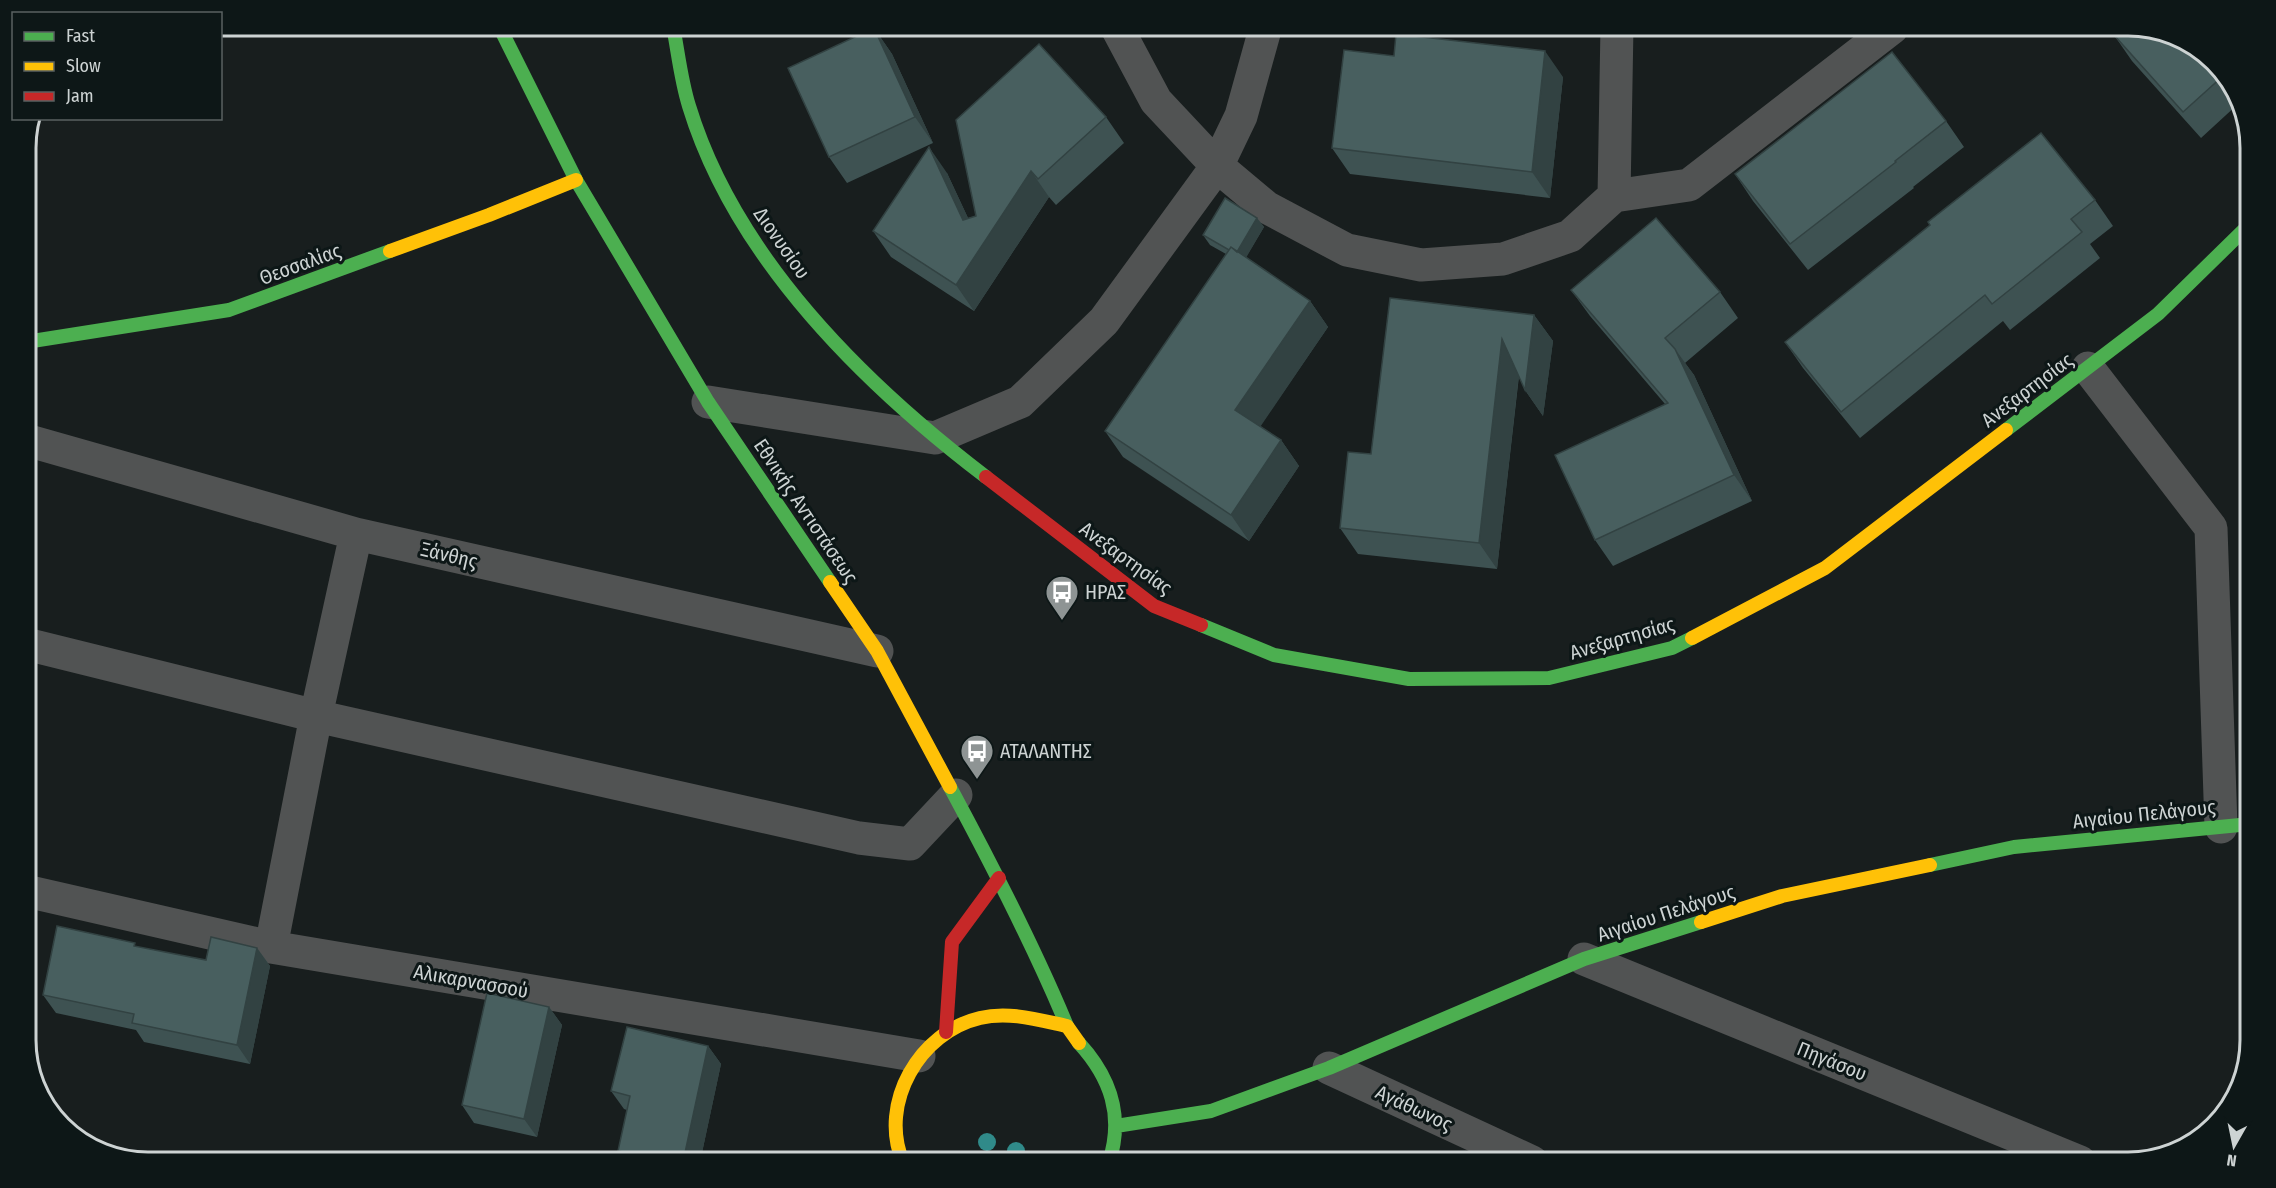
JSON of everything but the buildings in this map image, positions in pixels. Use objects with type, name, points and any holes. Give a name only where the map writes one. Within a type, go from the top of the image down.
[{"type":"street","name":"Εθνικής Αντιστάσεως","points":[[504,36],[576,180],[708,402],[877,651],[956,795],[1042,965],[1073,1039],[1097,1063],[1111,1093],[1116,1126],[1111,1152]]},
{"type":"street","name":"Διονυσίου","points":[[675,36],[689,106],[712,164],[743,225],[796,297],[843,352],[935,438]]},
{"type":"street","points":[[1121,36],[1156,101],[1217,166],[1266,207],[1347,250],[1421,265],[1503,259],[1570,236],[1614,196],[1689,185],[1882,36]]},
{"type":"street","points":[[708,402],[935,438],[1020,402],[1104,321],[1217,166],[1241,117],[1263,36]]},
{"type":"street","points":[[1614,196],[1617,36]]},
{"type":"street","name":"Θεσσαλίας","points":[[36,340],[229,310],[489,215],[576,180]]},
{"type":"street","name":"Ανεξαρτησίας","points":[[935,438],[1154,606],[1274,655],[1409,679],[1549,678],[1672,648],[1825,568],[2158,314],[2240,234]]},
{"type":"street","points":[[2088,368],[2211,528],[2236,825]]},
{"type":"street","name":"Ξάνθης","points":[[36,443],[356,534],[877,651]]},
{"type":"street","points":[[271,947],[316,716],[356,534]]},
{"type":"street","points":[[36,646],[316,716],[859,838],[910,844],[956,795]]},
{"type":"street","name":"Αιγαίου Πελάγους","points":[[1116,1126],[1211,1111],[1329,1068],[1584,959],[1782,896],[2013,847],[2236,825]]},
{"type":"street","points":[[946,1032],[952,942],[999,878]]},
{"type":"street","name":"Αλικαρνασσού","points":[[36,893],[271,947],[919,1056]]},
{"type":"street","name":"Πηγάσου","points":[[1584,959],[2056,1152]]},
{"type":"street","points":[[885,1152],[895,1121],[902,1086],[919,1056],[946,1032],[978,1018],[1011,1015],[1067,1026]]},
{"type":"street","name":"Αγάθωνος","points":[[1329,1068],[1510,1152]]},
{"type":"street","points":[[895,1121],[899,1152]]},
{"type":"traffic: fast","points":[[504,36],[576,180],[708,402],[830,582]]},
{"type":"traffic: fast","points":[[675,36],[686,96],[710,161],[738,215],[771,265],[809,313],[851,359],[940,441],[986,477]]},
{"type":"traffic: fast","points":[[2006,430],[2158,314],[2240,234]]},
{"type":"traffic: fast","points":[[36,340],[229,310],[390,251]]},
{"type":"traffic: fast","points":[[1201,625],[1274,655],[1409,679],[1549,678],[1672,648],[1692,638]]},
{"type":"traffic: fast","points":[[950,787],[1012,905],[1067,1026]]},
{"type":"traffic: fast","points":[[1930,865],[2014,847],[2240,825]]},
{"type":"traffic: fast","points":[[1116,1126],[1211,1111],[1329,1068],[1584,959],[1701,922]]},
{"type":"traffic: fast","points":[[1079,1043],[1099,1070],[1112,1098],[1115,1129],[1111,1152]]},
{"type":"traffic: slow","points":[[390,251],[576,180]]},
{"type":"traffic: slow","points":[[1692,638],[1825,568],[2006,430]]},
{"type":"traffic: slow","points":[[830,582],[877,651],[950,787]]},
{"type":"traffic: slow","points":[[1701,922],[1782,896],[1930,865]]},
{"type":"traffic: slow","points":[[900,1152],[896,1117],[901,1094],[910,1073],[923,1054],[939,1038],[958,1026],[991,1016],[1024,1017],[1067,1026],[1079,1043]]},
{"type":"traffic: jam","points":[[986,477],[1154,606],[1201,625]]},
{"type":"traffic: jam","points":[[946,1032],[952,942],[999,878]]},
{"type":"place","name":"ΗΡΑΣ","points":[[1062,621]]},
{"type":"place","name":"ΑΤΑΛΑΝΤΗΣ","points":[[977,780]]}]
